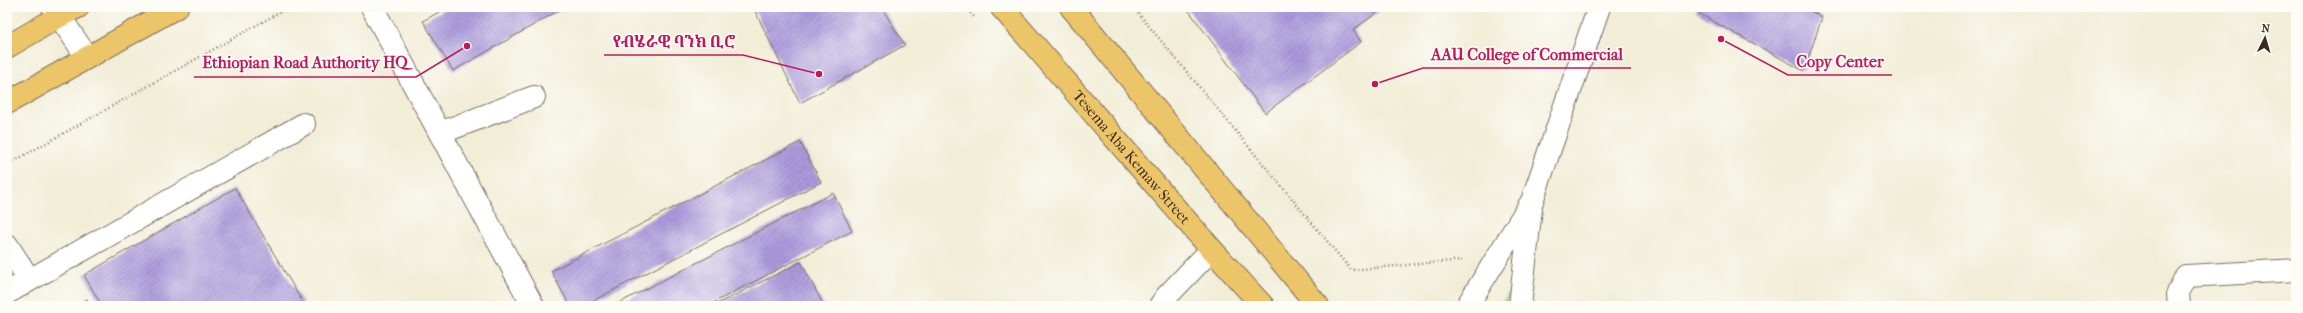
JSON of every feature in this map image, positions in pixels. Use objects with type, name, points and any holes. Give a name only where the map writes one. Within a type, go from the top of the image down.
[{"type":"main road","points":[[7,47],[55,12],[78,7]]},
{"type":"main road","points":[[7,102],[177,7]]},
{"type":"main road","name":"Tesema Aba Kemaw Street","points":[[1000,7],[1078,94],[1211,250],[1263,306]]},
{"type":"main road","points":[[1071,7],[1318,306]]},
{"type":"street","points":[[372,7],[534,306]]},
{"type":"street","points":[[1520,306],[1532,201],[1599,7]]},
{"type":"street","points":[[55,12],[87,58]]},
{"type":"street","points":[[440,133],[534,97]]},
{"type":"street","points":[[7,293],[29,279],[304,124]]},
{"type":"street","points":[[1467,306],[1532,201]]},
{"type":"street","points":[[7,245],[29,279]]},
{"type":"street","points":[[1160,306],[1166,296],[1211,250]]},
{"type":"street","points":[[2179,306],[2178,293],[2186,276],[2296,270]]},
{"type":"path","points":[[7,165],[289,7]]},
{"type":"path","points":[[1133,7],[1351,270],[1464,260],[1468,254]]},
{"type":"green space","points":[[1529,245],[1518,306],[1499,306],[1507,297]]},
{"type":"building","points":[[448,7],[565,7],[453,71],[423,21]]},
{"type":"building","points":[[753,7],[881,7],[905,45],[800,103]]},
{"type":"building","points":[[1186,7],[1385,7],[1353,30],[1361,42],[1265,113]]},
{"type":"building","points":[[1698,7],[1803,7],[1822,17],[1804,71],[1696,12]]},
{"type":"building","points":[[800,142],[821,182],[583,306],[570,306],[551,271]]},
{"type":"building","points":[[235,188],[305,306],[102,306],[84,275]]},
{"type":"building","points":[[833,193],[852,231],[707,306],[613,306]]},
{"type":"building","points":[[801,262],[824,306],[713,306]]},
{"type":"building","points":[[87,299],[92,306],[73,306]]},
{"type":"place","name":"Copy Center","points":[[1721,39]]},
{"type":"place","name":"Ethiopian Road Authority HQ","points":[[467,46]]},
{"type":"place","name":"የብሄራዊ ባንክ ቢሮ","points":[[819,74]]},
{"type":"place","name":"AAU College of Commercial","points":[[1375,84]]}]
